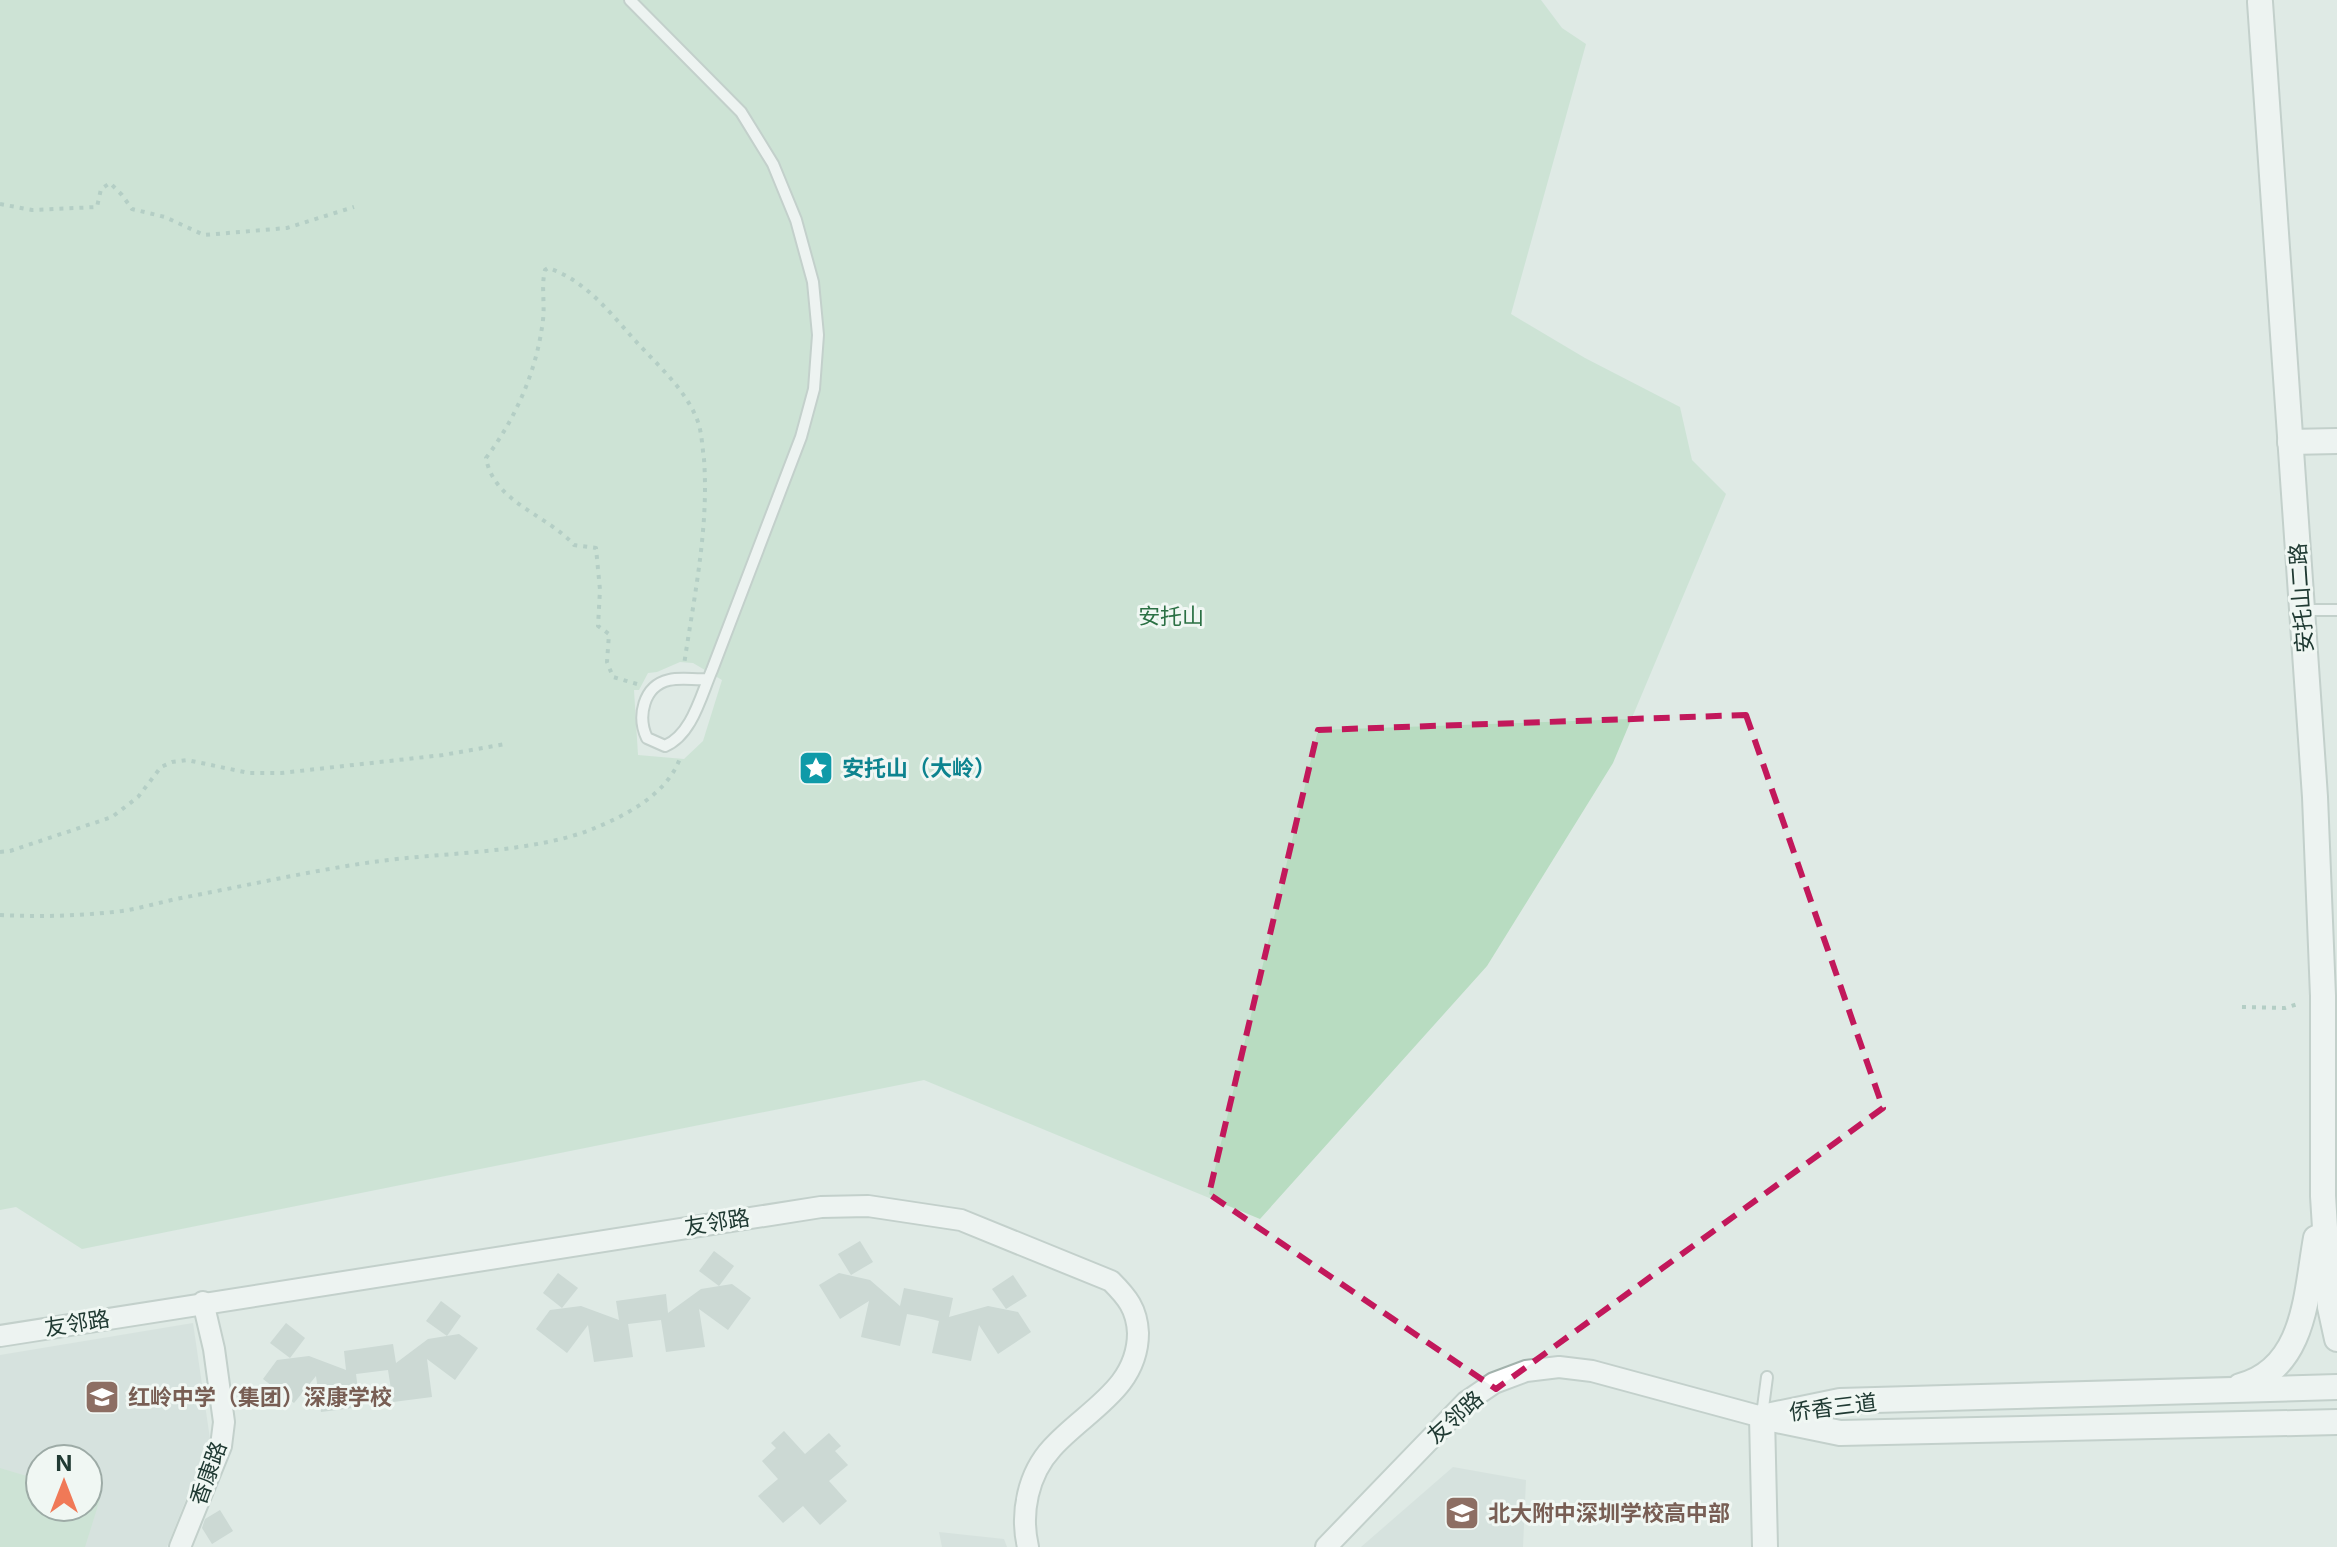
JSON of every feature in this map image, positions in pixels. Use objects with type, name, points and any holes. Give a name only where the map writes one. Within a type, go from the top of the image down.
[{"type":"street","name":"安托山二路","points":[[2260,2],[2327,990],[2323,1196]]},
{"type":"street","points":[[2290,442],[2337,441]]},
{"type":"street","points":[[2323,1196],[2330,1307],[2337,1339]]},
{"type":"street","points":[[2224,1390],[2265,1376],[2293,1344],[2301,1324],[2323,1196]]},
{"type":"street","name":"友邻路","points":[[0,1336],[821,1207],[868,1206],[961,1220],[1111,1281],[1130,1299],[1137,1321],[1138,1351],[1132,1369],[1051,1449],[1037,1469],[1029,1489],[1025,1514],[1028,1547]]},
{"type":"street","name":"香康路","points":[[180,1547],[221,1446],[224,1422],[214,1349],[203,1302]]},
{"type":"street","name":"友邻路","points":[[1326,1547],[1466,1402],[1494,1383],[1526,1371],[1559,1367],[1592,1371],[1762,1417]]},
{"type":"street","name":"侨香三道","points":[[1762,1417],[1840,1401],[2337,1387]]},
{"type":"street","points":[[1762,1417],[1765,1547]]},
{"type":"street","name":"侨香三道","points":[[1762,1417],[1840,1433],[2337,1422]]},
{"type":"lane","points":[[630,0],[741,112],[758,138],[773,164],[796,220],[813,282],[818,335],[814,389],[801,437],[708,679],[679,737],[665,746],[647,738],[641,720],[643,706],[651,691],[665,680],[708,679]]},
{"type":"lane","points":[[2302,610],[2337,610]]},
{"type":"lane","points":[[1762,1417],[1767,1377]]},
{"type":"path","points":[[0,204],[32,210],[97,207],[101,189],[110,183],[132,209],[165,217],[204,235],[287,228],[354,207]]},
{"type":"path","points":[[651,691],[613,677],[607,662],[609,634],[598,626],[600,590],[596,548],[574,545],[566,536],[533,516],[500,486],[488,469],[486,458],[510,425],[540,344],[544,316],[543,277],[548,268],[563,273],[588,291],[614,316],[681,391],[697,419],[706,488],[700,559],[682,679]]},
{"type":"path","points":[[0,915],[77,916],[125,911],[375,861],[498,849],[567,836],[593,829],[629,812],[658,791],[677,768],[682,751],[679,737]]},
{"type":"path","points":[[0,852],[112,817],[138,797],[161,767],[172,762],[202,762],[249,773],[281,773],[443,755],[505,744]]},
{"type":"path","points":[[2242,1007],[2285,1008],[2327,990]]},
{"type":"highlighted area","points":[[1746,715],[1883,1108],[1496,1389],[1209,1194],[1318,730]]},
{"type":"shaded area","name":"红岭中学（集团）深康学校","points":[[193,1323],[210,1439],[167,1547],[0,1547],[0,1355]]},
{"type":"shaded area","name":"北大附中深圳学校高中部","points":[[1453,1467],[1526,1480],[1523,1547],[1361,1547]]},
{"type":"shaded area","points":[[939,1532],[1004,1539],[1007,1547],[942,1547]]},
{"type":"green space","name":"安托山","points":[[0,0],[1541,0],[1562,28],[1586,44],[1511,314],[1585,358],[1680,407],[1692,460],[1726,494],[1613,763],[1487,966],[1260,1219],[924,1080],[82,1249],[16,1207],[0,1210]],"holes":[[[680,662],[693,663],[722,680],[703,741],[684,759],[638,755],[634,690],[639,690],[648,673]]]},
{"type":"green space","points":[[0,1468],[24,1475],[24,1523],[92,1523],[85,1547],[0,1547]]},
{"type":"building","points":[[860,1241],[873,1262],[851,1275],[838,1254]]},
{"type":"building","points":[[714,1251],[734,1266],[719,1286],[699,1271]]},
{"type":"building","points":[[558,1273],[578,1288],[562,1308],[543,1293]]},
{"type":"building","points":[[839,1273],[870,1280],[900,1306],[904,1288],[953,1298],[949,1317],[988,1306],[1018,1312],[1031,1332],[998,1354],[979,1325],[971,1361],[932,1353],[939,1321],[923,1317],[907,1314],[900,1346],[861,1337],[869,1301],[840,1319],[819,1285]]},
{"type":"building","points":[[1013,1275],[1027,1296],[1006,1309],[992,1289]]},
{"type":"building","points":[[732,1284],[751,1298],[728,1330],[699,1309],[705,1347],[666,1352],[661,1320],[628,1324],[633,1357],[594,1362],[588,1325],[567,1353],[536,1329],[550,1310],[581,1306],[619,1320],[616,1301],[666,1294],[668,1313],[701,1289]]},
{"type":"building","points":[[441,1301],[461,1316],[447,1336],[426,1321]]},
{"type":"building","points":[[286,1323],[305,1338],[290,1358],[270,1343]]},
{"type":"building","points":[[459,1334],[478,1348],[455,1380],[427,1359],[432,1397],[393,1402],[388,1370],[356,1374],[360,1407],[321,1412],[316,1376],[294,1403],[263,1379],[277,1360],[309,1356],[346,1370],[344,1351],[393,1344],[396,1363],[428,1339]]},
{"type":"building","points":[[784,1431],[805,1454],[829,1433],[841,1446],[835,1451],[848,1465],[829,1481],[847,1501],[820,1525],[803,1506],[783,1523],[758,1496],[778,1479],[762,1461],[776,1448],[771,1443]]},
{"type":"building","points":[[220,1510],[233,1531],[212,1544],[202,1528],[205,1519]]},
{"type":"place","name":"安托山（大岭）","points":[[816,768]]},
{"type":"place","name":"红岭中学（集团）深康学校","points":[[102,1397]]},
{"type":"place","name":"北大附中深圳学校高中部","points":[[1462,1513]]}]
